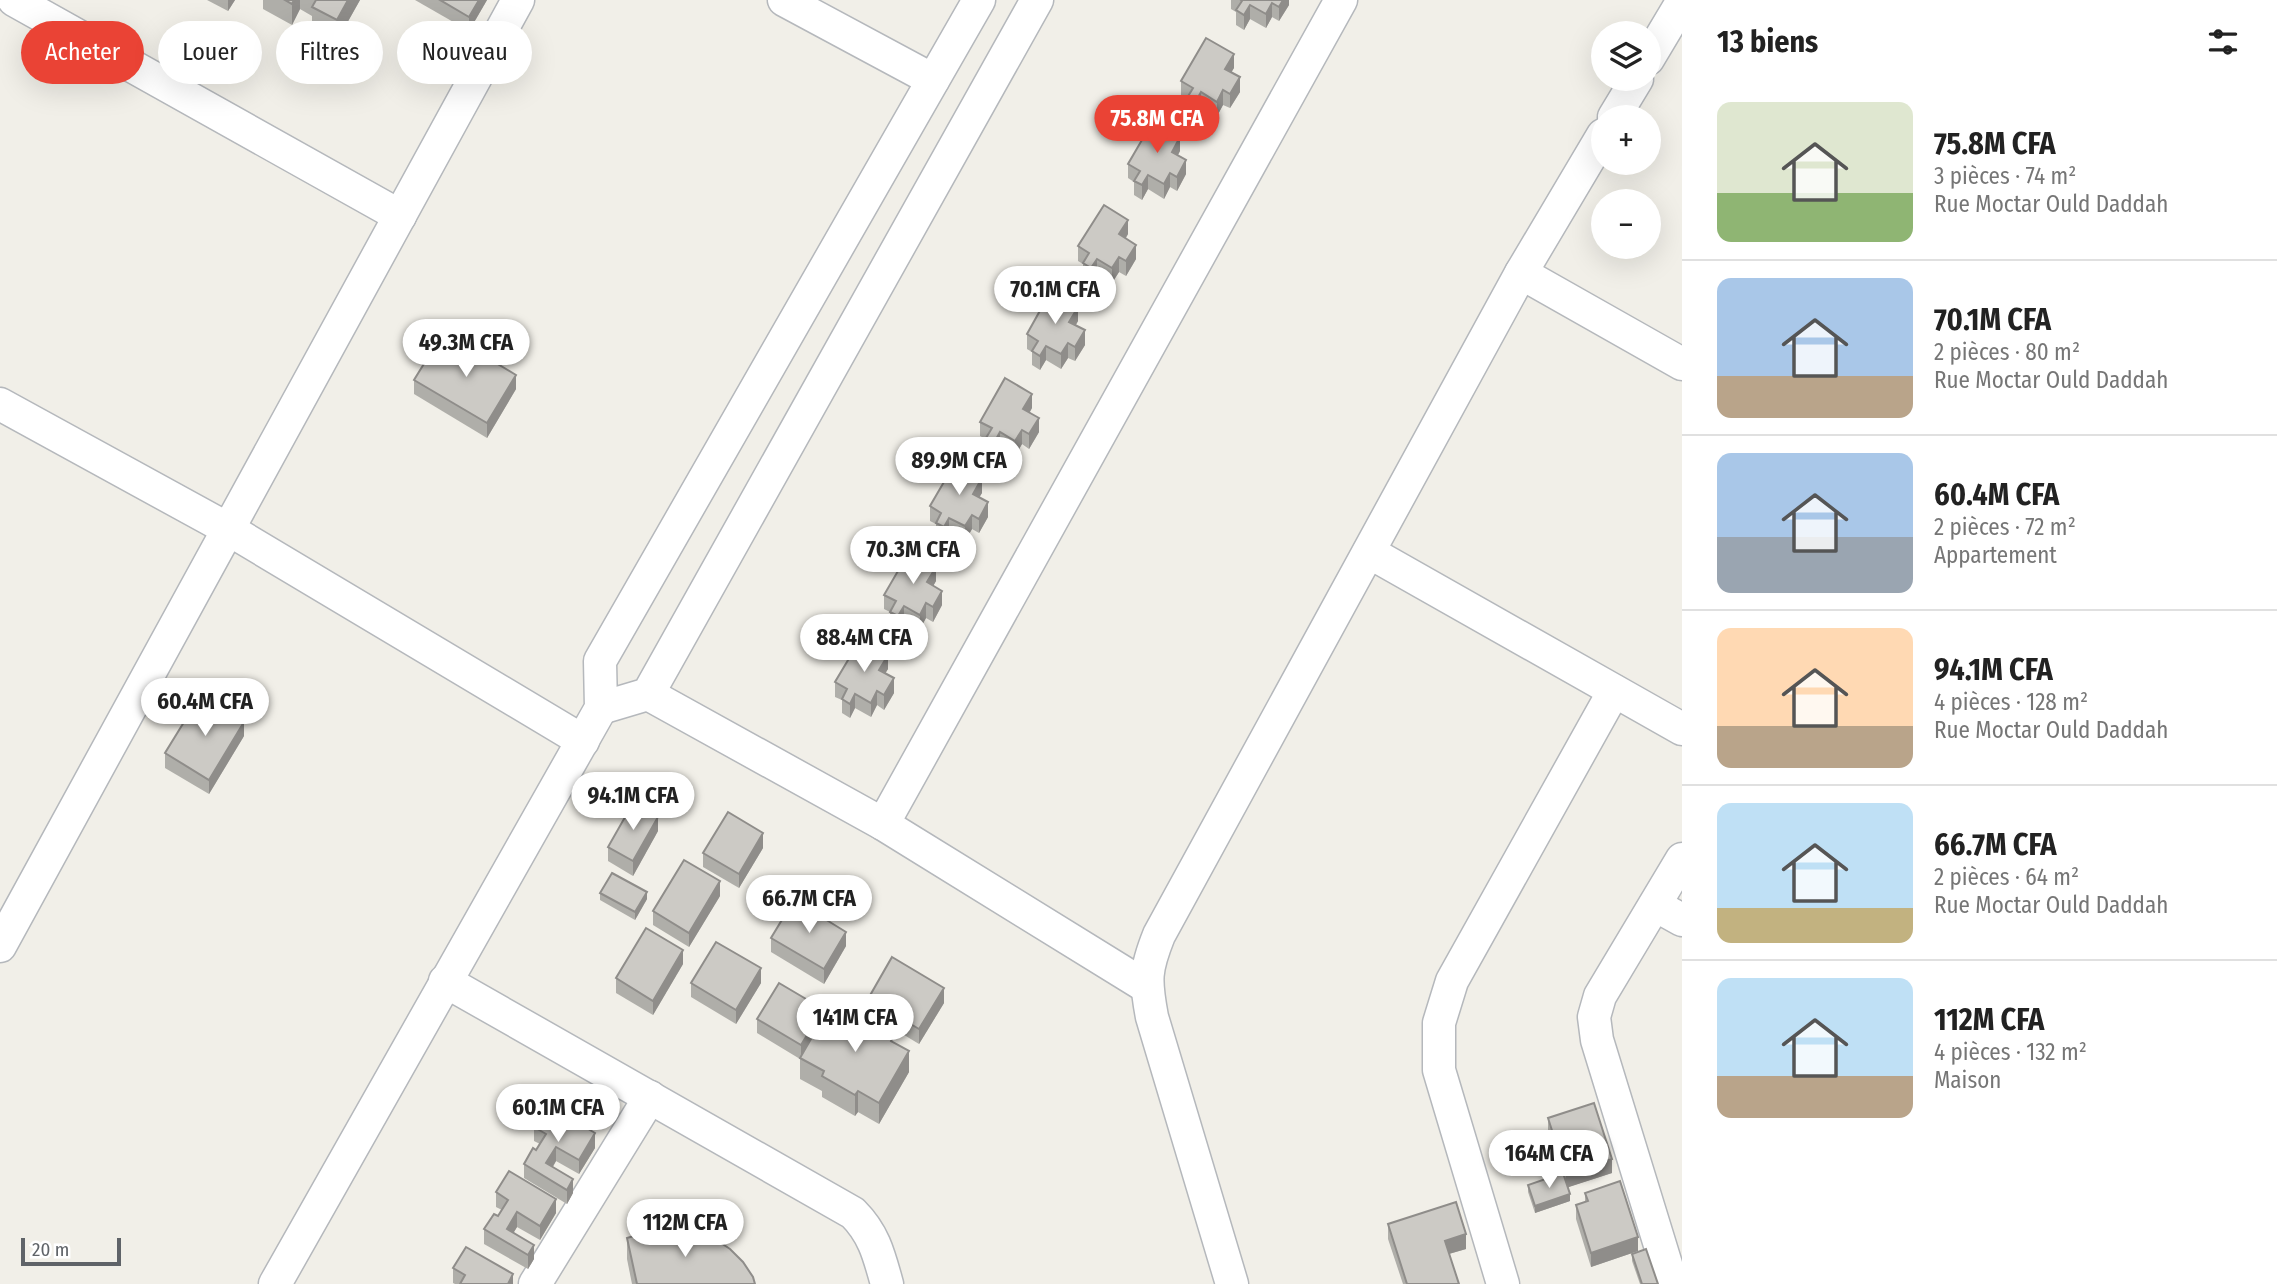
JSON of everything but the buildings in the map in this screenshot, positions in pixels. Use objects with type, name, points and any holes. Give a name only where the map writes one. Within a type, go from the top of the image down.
[{"type":"street","points":[[14,0],[400,216]]},
{"type":"street","points":[[0,946],[518,0]]},
{"type":"street","points":[[784,0],[933,80]]},
{"type":"street","points":[[275,1284],[601,708],[600,661],[979,0]]},
{"type":"street","points":[[601,708],[648,694],[1037,0]]},
{"type":"street","points":[[883,824],[1341,0]]},
{"type":"street","points":[[1661,37],[1682,2]]},
{"type":"street","points":[[1232,1284],[1152,1017],[1147,987],[1149,961],[1159,935],[1521,273],[1591,155]]},
{"type":"street","points":[[1521,273],[1682,363]]},
{"type":"street","points":[[0,404],[228,529],[583,741]]},
{"type":"street","points":[[1369,552],[1682,729]]},
{"type":"street","points":[[1503,1284],[1439,1070],[1439,1023],[1452,981],[1614,691]]},
{"type":"street","points":[[648,694],[883,824],[1147,987]]},
{"type":"street","points":[[1672,1284],[1597,1040],[1594,1017],[1600,996],[1669,912],[1682,859]]},
{"type":"street","points":[[445,981],[853,1213],[866,1226],[875,1243],[887,1284]]},
{"type":"street","points":[[535,1284],[650,1097]]}]
